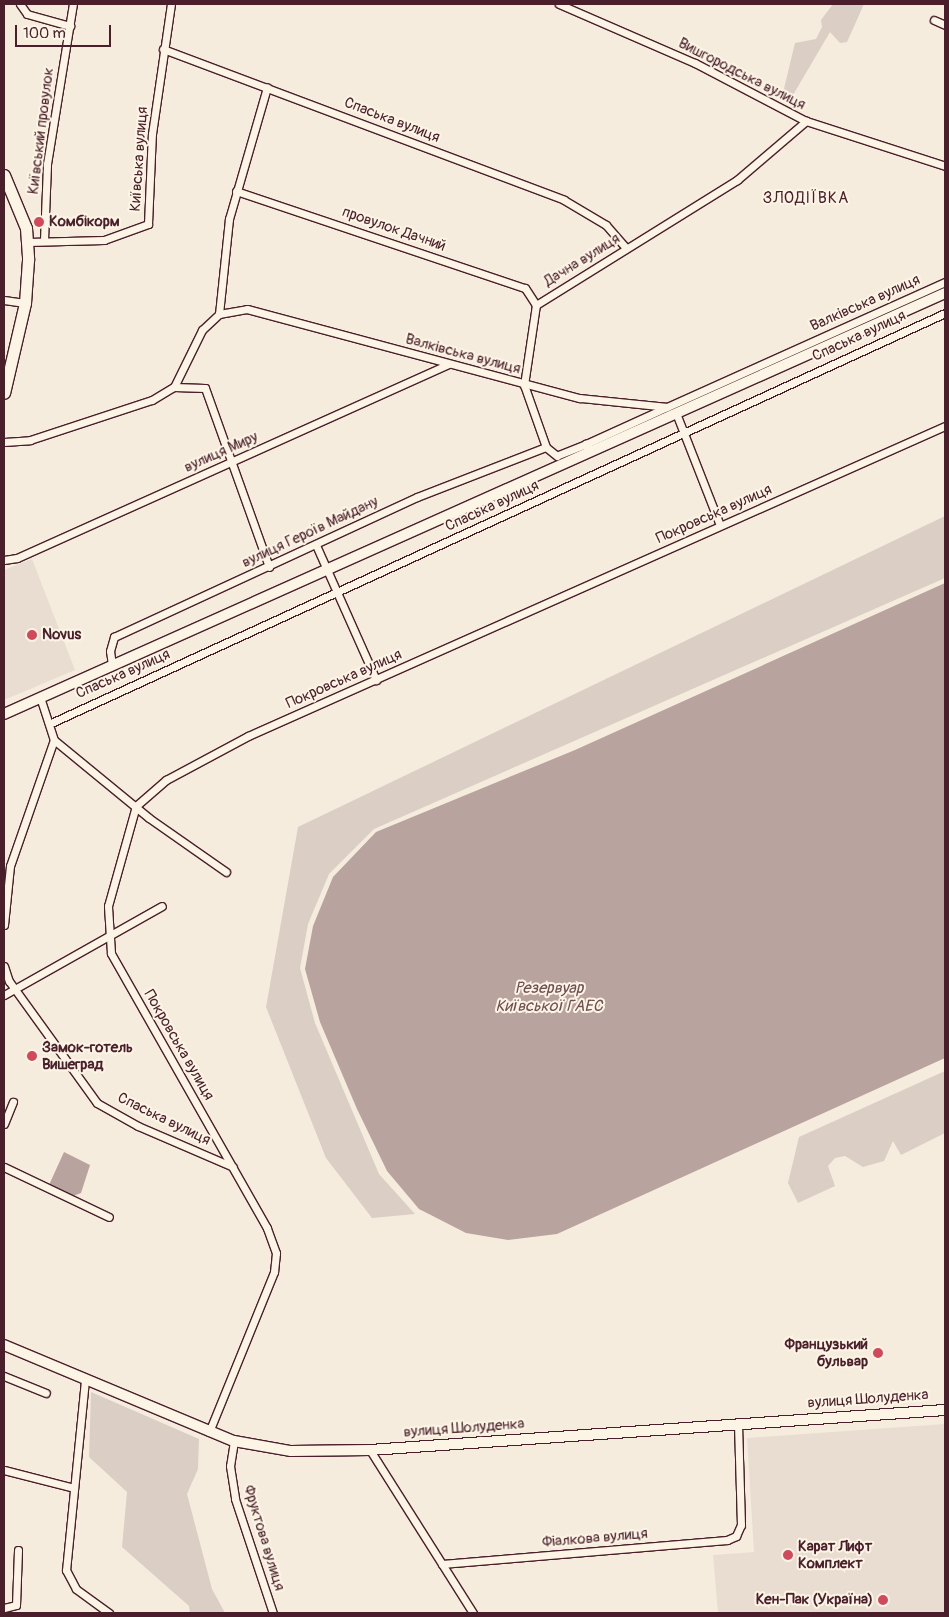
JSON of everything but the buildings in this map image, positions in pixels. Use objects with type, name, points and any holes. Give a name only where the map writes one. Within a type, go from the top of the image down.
[{"type":"main road","points":[[4,175],[28,242],[25,303],[4,393]]},
{"type":"street","points":[[20,4],[27,14],[70,26]]},
{"type":"street","name":"Київський провулок","points":[[44,240],[48,164],[73,4]]},
{"type":"street","name":"Київська вулиця","points":[[28,242],[44,240],[104,240],[148,224],[152,134],[171,4]]},
{"type":"street","name":"Вишгородська вулиця","points":[[559,4],[695,64],[806,121],[945,166]]},
{"type":"street","points":[[934,20],[945,25]]},
{"type":"street","name":"Спаська вулиця","points":[[163,50],[267,87],[564,200],[606,225],[626,248]]},
{"type":"street","points":[[174,387],[202,330],[219,314],[220,268],[236,191],[267,87]]},
{"type":"street","name":"Дачна вулиця","points":[[546,447],[524,385],[536,304],[737,180],[806,121]]},
{"type":"street","name":"провулок Дачний","points":[[236,191],[525,288],[536,304]]},
{"type":"street","name":"Валківська вулиця","points":[[219,314],[247,309],[524,385],[580,398],[667,407],[815,346],[945,282]]},
{"type":"street","name":"Спаська вулиця","points":[[4,714],[588,448],[676,413],[815,346],[945,292]]},
{"type":"street","points":[[4,300],[25,303]]},
{"type":"street","name":"Спаська вулиця","points":[[50,724],[685,434],[945,312]]},
{"type":"street","name":"вулиця Миру","points":[[4,560],[17,558],[448,364]]},
{"type":"street","points":[[4,442],[30,440],[152,400],[174,387],[205,388],[230,463],[269,567]]},
{"type":"street","points":[[546,447],[557,456],[588,448],[667,407]]},
{"type":"street","points":[[676,413],[720,526]]},
{"type":"street","name":"Покровська вулиця","points":[[209,1432],[274,1272],[276,1253],[270,1236],[238,1176],[111,953],[107,937],[108,906],[136,806],[150,791],[201,760],[945,426]]},
{"type":"street","name":"вулиця Героїв Майдану","points":[[112,665],[110,651],[114,637],[417,497],[546,447]]},
{"type":"street","points":[[316,545],[328,568],[376,680]]},
{"type":"street","points":[[4,925],[10,866],[54,740],[40,697]]},
{"type":"street","points":[[54,740],[136,806],[226,872]]},
{"type":"street","points":[[4,995],[162,906]]},
{"type":"street","name":"Спаська вулиця","points":[[4,966],[17,989],[97,1103],[138,1126],[233,1168]]},
{"type":"street","points":[[4,1124],[13,1102]]},
{"type":"street","points":[[4,1167],[109,1217]]},
{"type":"street","name":"вулиця Шолуденка","points":[[4,1345],[209,1432],[234,1441],[291,1451],[370,1450],[738,1422],[945,1410]]},
{"type":"street","points":[[4,1376],[46,1394]]},
{"type":"street","points":[[85,1380],[66,1570],[76,1589],[109,1613]]},
{"type":"street","name":"Фіалкова вулиця","points":[[442,1564],[727,1540],[736,1536],[741,1525],[738,1422]]},
{"type":"street","name":"Фруктова вулиця","points":[[234,1441],[230,1466],[235,1499],[273,1613]]},
{"type":"street","points":[[370,1450],[474,1613]]},
{"type":"street","points":[[4,1470],[74,1488]]},
{"type":"street","points":[[4,1608],[16,1605],[18,1550]]},
{"type":"shaded area","points":[[833,4],[864,4],[847,42],[840,43],[830,32],[793,95],[781,101],[795,43],[816,39],[822,27],[821,20]]},
{"type":"shaded area","points":[[945,516],[945,578],[374,829],[329,874],[308,924],[300,968],[315,1023],[379,1174],[415,1214],[372,1218],[326,1158],[266,1007],[298,827]]},
{"type":"shaded area","points":[[32,559],[75,670],[4,700],[4,570]]},
{"type":"shaded area","points":[[945,1071],[945,1133],[901,1155],[893,1141],[884,1161],[863,1167],[845,1156],[835,1158],[828,1166],[835,1186],[798,1203],[788,1183],[799,1137]]},
{"type":"shaded area","points":[[91,1392],[199,1439],[198,1469],[187,1494],[212,1589],[225,1613],[190,1613],[189,1606],[122,1547],[127,1492],[89,1457]]},
{"type":"shaded area","points":[[945,1424],[945,1613],[718,1613],[713,1555],[754,1552],[747,1438]]},
{"type":"water","name":"Резервуар Київської ГАЕС","points":[[945,583],[945,1058],[557,1234],[508,1240],[466,1233],[419,1209],[387,1171],[357,1109],[320,1022],[305,969],[313,926],[333,877],[376,832],[575,750]]},
{"type":"water","points":[[64,1152],[90,1165],[81,1193],[73,1196],[49,1185]]},
{"type":"place","name":"Комбікорм","points":[[39,222]]},
{"type":"place","name":"Novus","points":[[32,635]]},
{"type":"place","name":"Замок-готель Вишеград","points":[[32,1056]]},
{"type":"place","name":"Французький бульвар","points":[[878,1353]]},
{"type":"place","name":"Карат Лифт Комплект","points":[[788,1555]]},
{"type":"place","name":"Кен-Пак (Україна)","points":[[883,1600]]},
{"type":"district","name":"ЗЛОДІЇВКА","points":[[806,198]]}]
